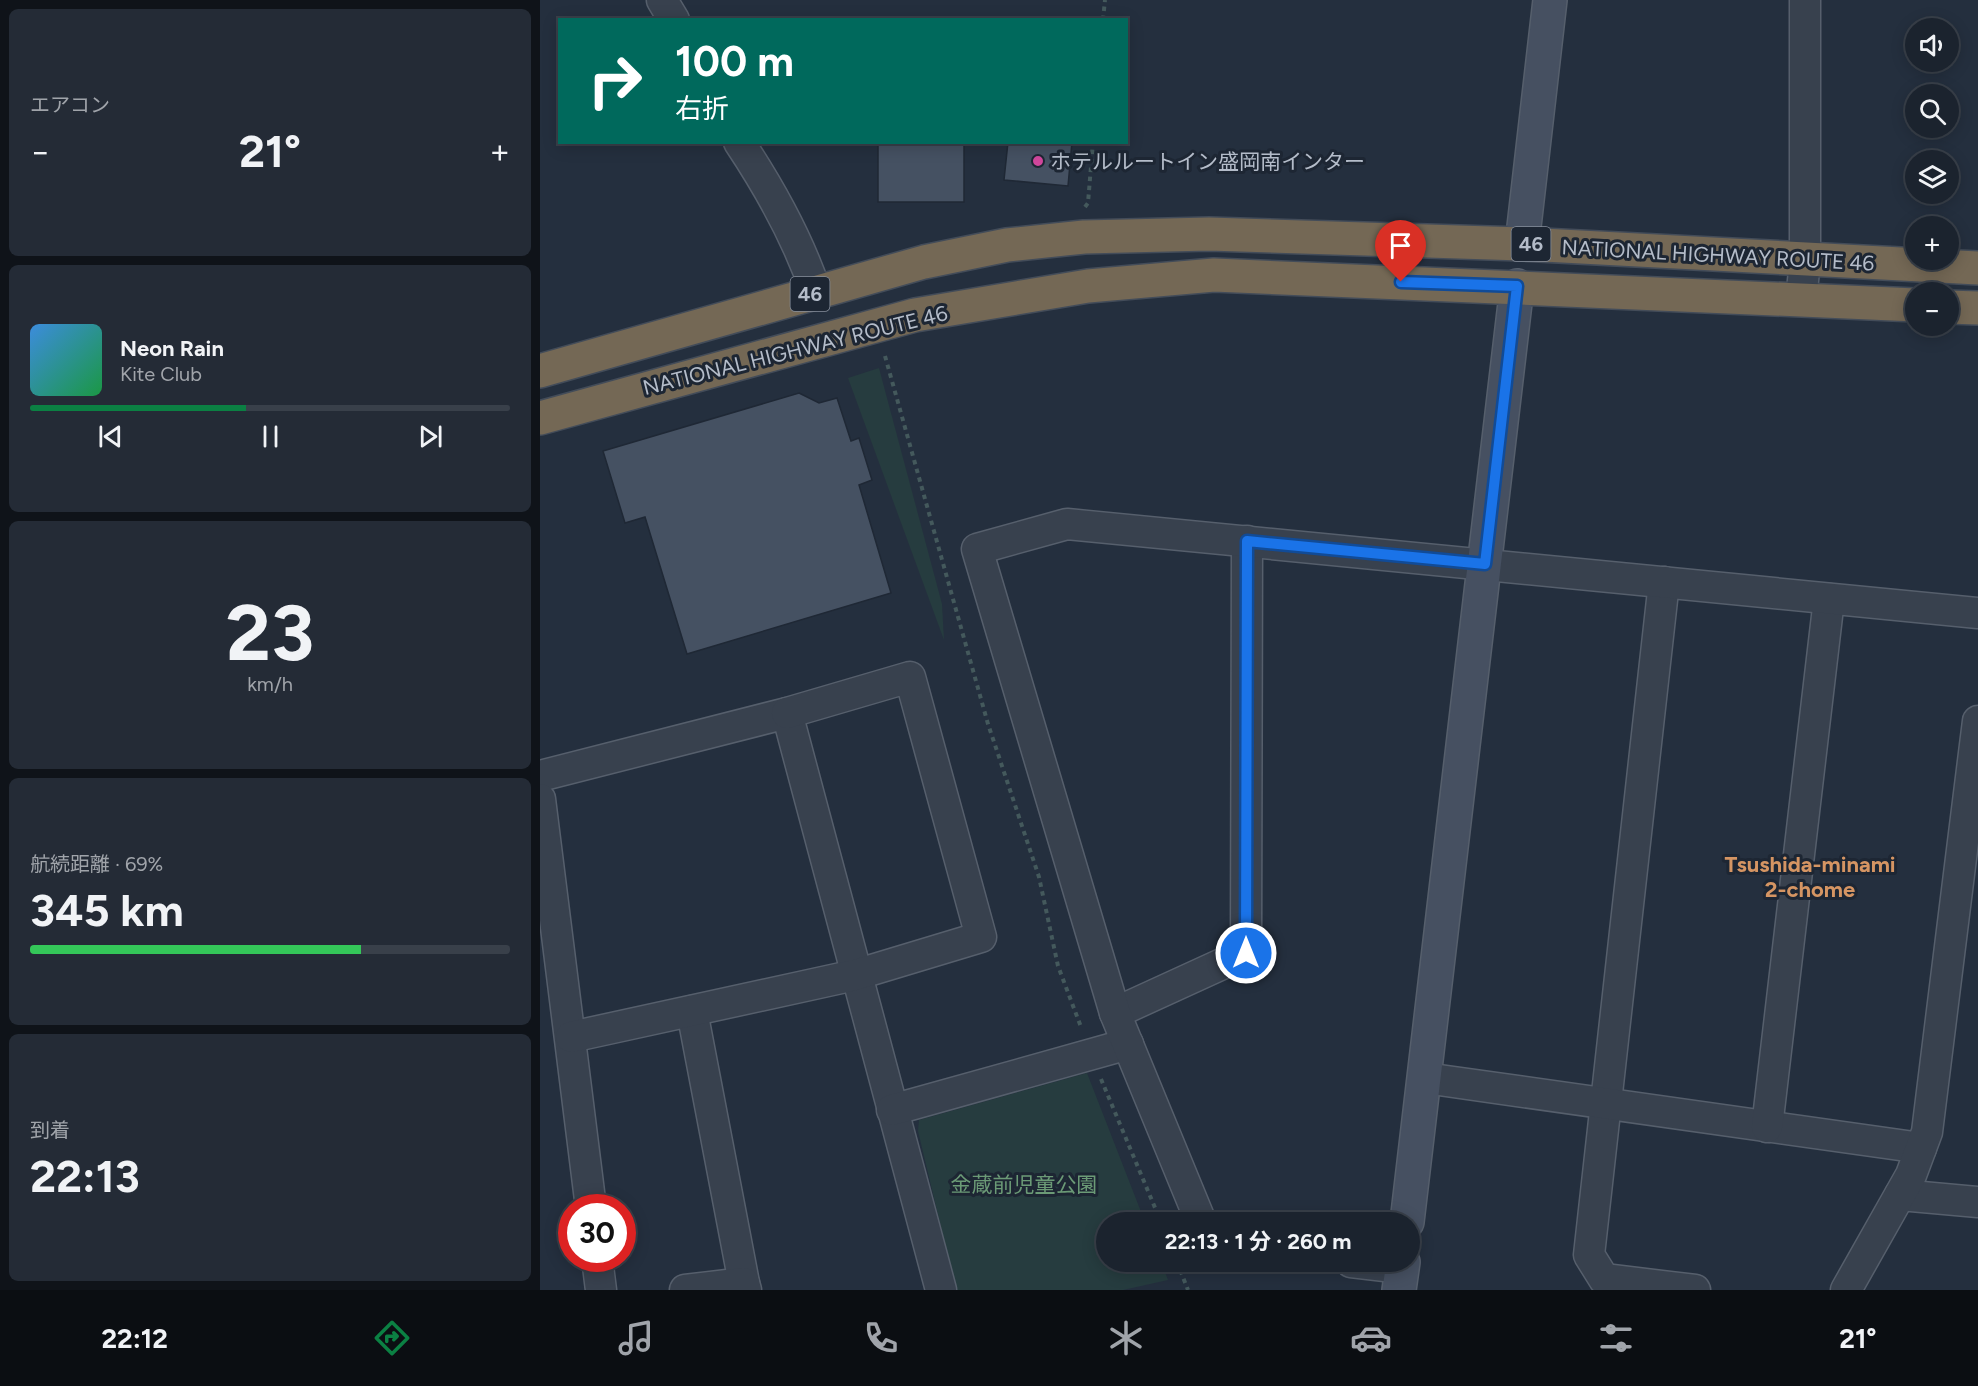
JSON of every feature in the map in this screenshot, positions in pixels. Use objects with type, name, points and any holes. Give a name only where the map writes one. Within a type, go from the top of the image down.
[{"type":"highway","name":"NATIONAL HIGHWAY ROUTE 46","points":[[540,371],[816,292],[965,254],[1007,245],[1084,237],[1209,234],[1522,244],[1805,261],[1978,268]]},
{"type":"highway","name":"NATIONAL HIGHWAY ROUTE 46","points":[[540,418],[915,315],[1088,286],[1214,275],[1517,286],[1905,305]]},
{"type":"highway","points":[[1959,307],[1978,308]]},
{"type":"street","points":[[662,0],[673,18]]},
{"type":"street","points":[[1522,244],[1550,0]]},
{"type":"street","points":[[1801,300],[1805,261],[1805,0]]},
{"type":"street","points":[[740,144],[761,175],[802,252],[816,292]]},
{"type":"street","points":[[1408,1212],[1517,286]]},
{"type":"street","points":[[1197,1212],[1115,1013],[977,549],[1067,524],[1978,614]]},
{"type":"street","points":[[1115,1013],[1246,953],[1247,541]]},
{"type":"street","points":[[1664,582],[1604,1104],[1589,1255],[1604,1279],[1695,1290]]},
{"type":"street","points":[[1767,1127],[1829,599]]},
{"type":"street","points":[[540,776],[786,713],[910,677],[981,938],[855,975],[571,1037]]},
{"type":"street","points":[[786,713],[941,1290]]},
{"type":"street","points":[[1846,1290],[1911,1175],[1927,1132],[1978,721]]},
{"type":"street","points":[[540,799],[589,1194]]},
{"type":"street","points":[[685,1290],[745,1286],[692,1011]]},
{"type":"street","points":[[892,1110],[1128,1044]]},
{"type":"street","points":[[1425,1078],[1921,1148]]},
{"type":"street","points":[[1900,1195],[1978,1202]]},
{"type":"street","points":[[599,1272],[601,1290]]},
{"type":"path","points":[[1103,18],[1105,0]]},
{"type":"path","points":[[1081,213],[1088,203],[1093,144]]},
{"type":"path","points":[[885,356],[988,724],[1039,878],[1058,966],[1091,1053],[1157,1212]]},
{"type":"path","points":[[1181,1272],[1188,1290]]},
{"type":"green space","points":[[879,368],[942,604],[944,640],[848,378]]},
{"type":"green space","name":"金蔵前児童公園","points":[[1087,1073],[1141,1212],[1096,1212],[1096,1272],[1165,1272],[1168,1280],[1123,1290],[956,1290],[918,1131],[919,1120]]},
{"type":"building","points":[[878,144],[964,144],[964,202],[878,202]]},
{"type":"building","name":"ホテルルートイン盛岡南インター","points":[[1008,144],[1072,144],[1068,186],[1004,180]]},
{"type":"building","points":[[799,393],[819,403],[837,398],[851,441],[859,438],[872,480],[859,485],[891,593],[687,654],[645,517],[625,523],[603,451]]},
{"type":"place","name":"ホテルルートイン盛岡南インター","points":[[1038,161]]},
{"type":"district","name":"Tsushida-minami 2-chome","points":[[1810,876]]},
{"type":"route","points":[[1246,953],[1247,541],[1485,564],[1517,286],[1401,282]]}]
